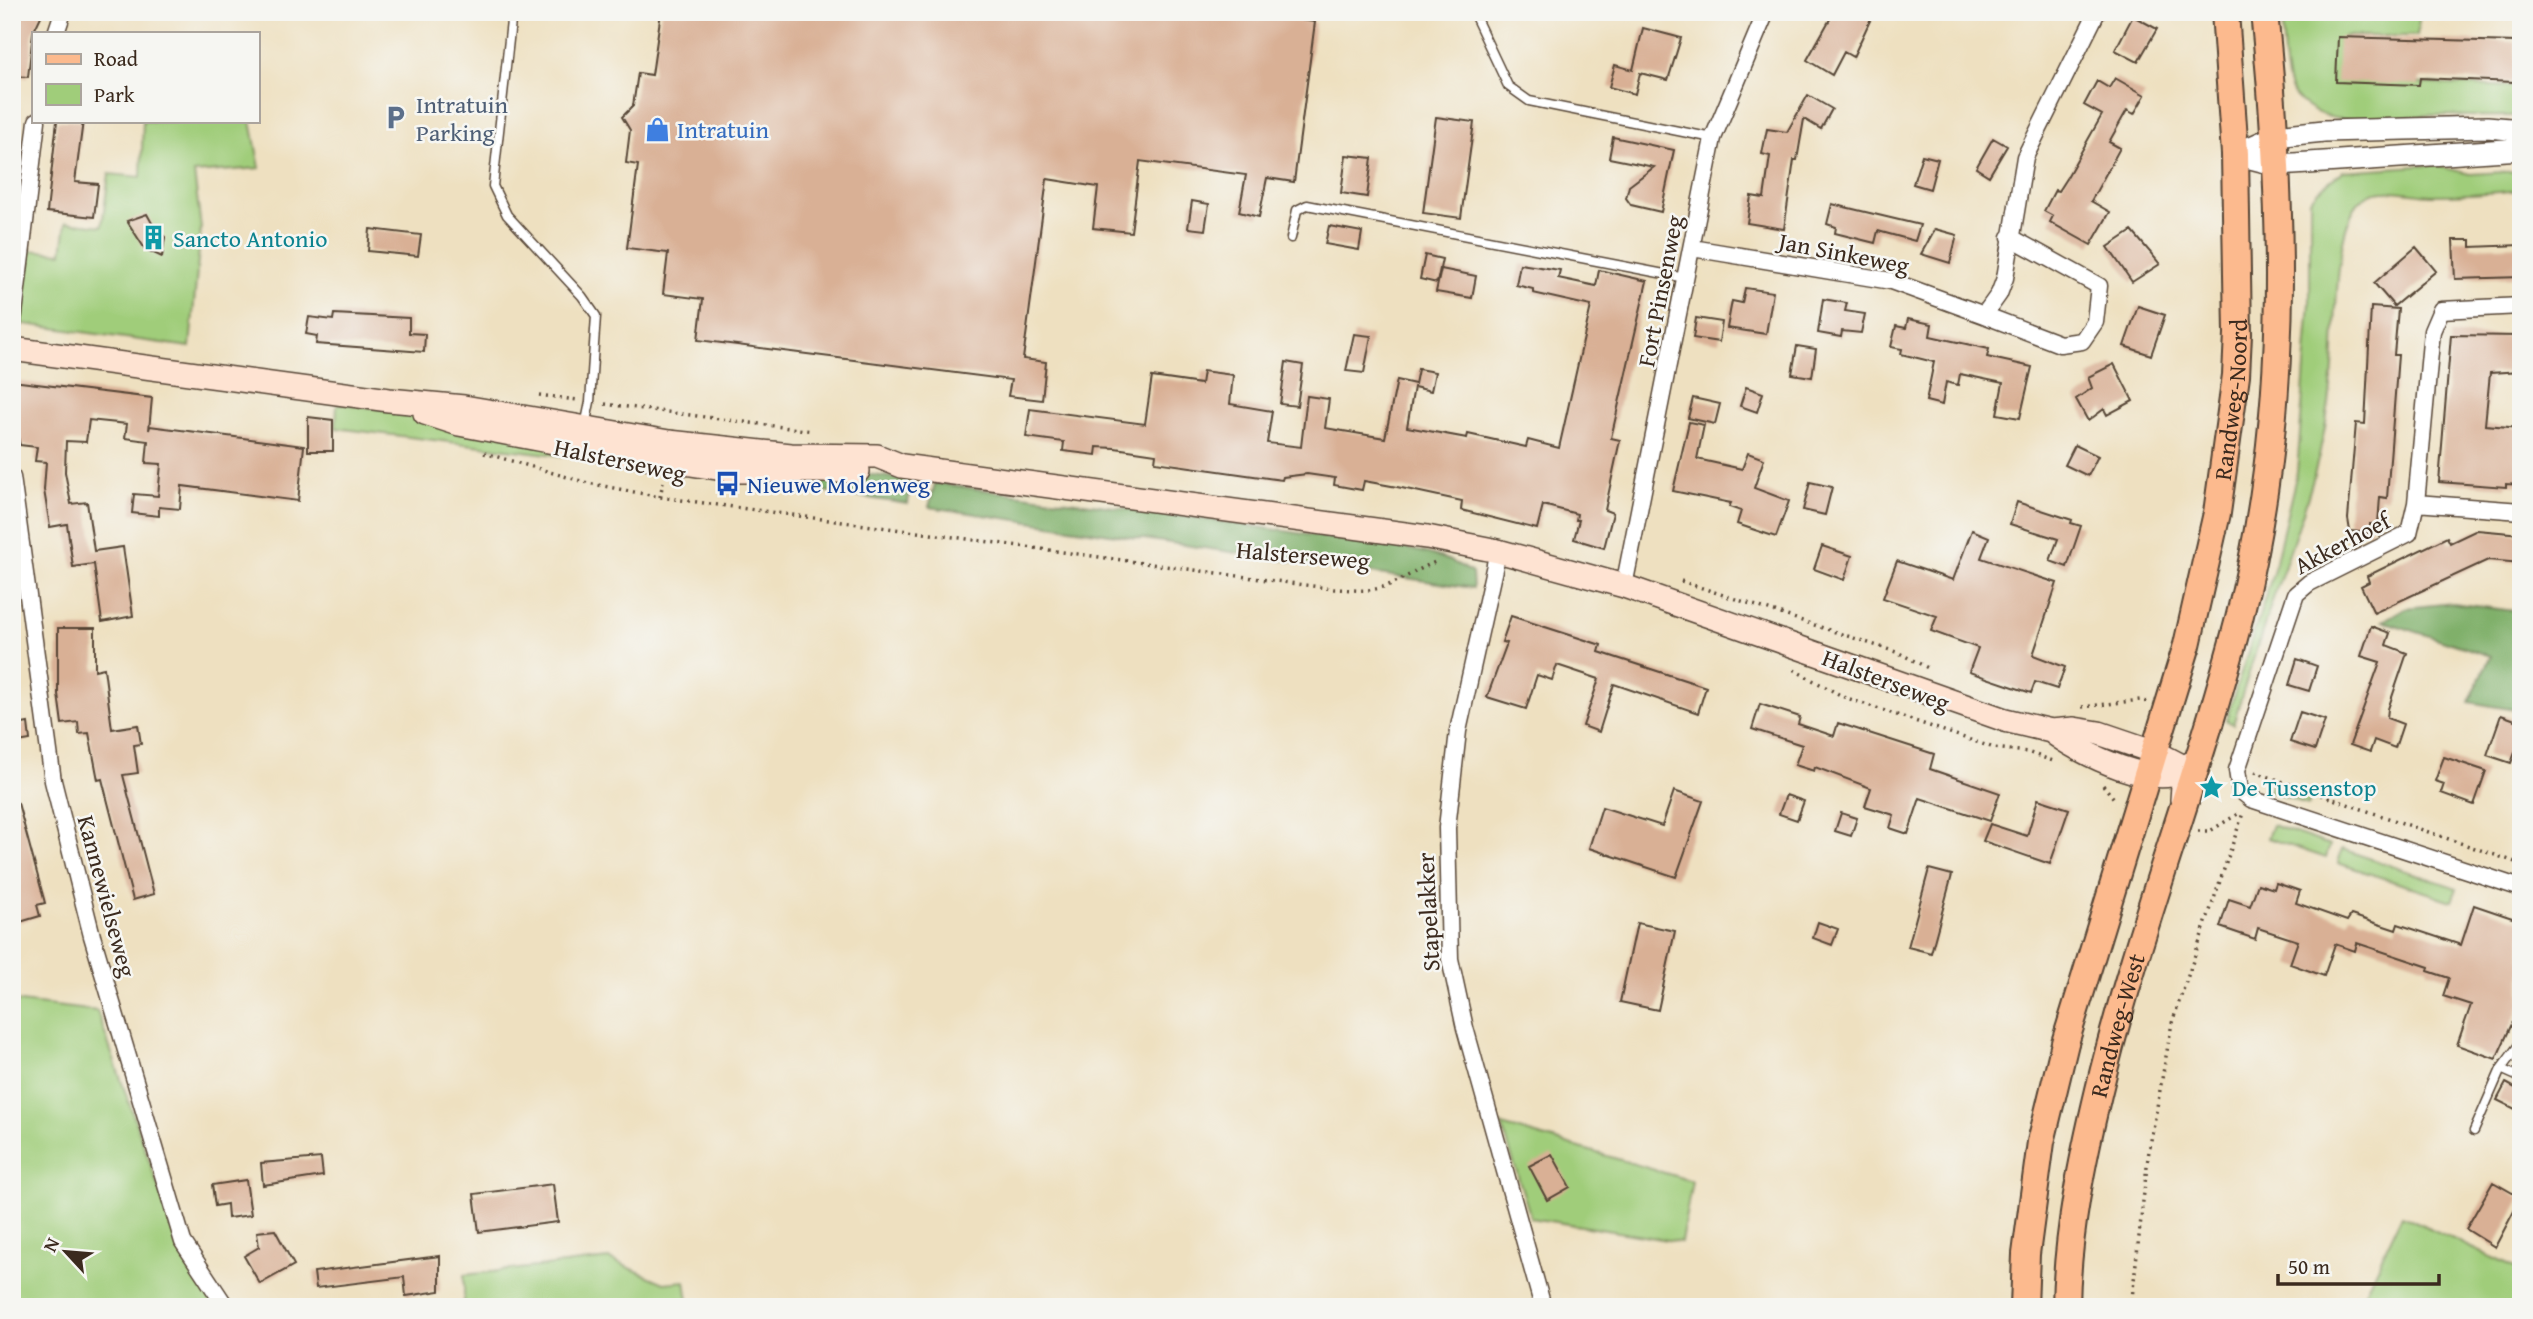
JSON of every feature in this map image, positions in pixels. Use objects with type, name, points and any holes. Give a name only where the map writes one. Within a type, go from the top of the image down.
[{"type":"main road","name":"Randweg-Noord","points":[[2151,764],[2169,710],[2217,513],[2236,374],[2238,334],[2235,155],[2224,12]]},
{"type":"main road","name":"Randweg-Noord","points":[[2200,750],[2248,582],[2274,427],[2280,341],[2278,165],[2264,12]]},
{"type":"main road","name":"Halsterseweg","points":[[12,349],[389,400],[459,424],[582,438],[736,471],[874,471],[902,466],[1427,537],[1498,551],[1624,586],[2005,720],[2051,731],[2074,729],[2099,733],[2151,764],[2178,764],[2180,771]]},
{"type":"main road","points":[[2179,819],[2183,785],[2180,771],[2200,750]]},
{"type":"main road","name":"Randweg-West","points":[[2066,1307],[2084,1152],[2123,994],[2200,750]]},
{"type":"main road","name":"Randweg-West","points":[[2024,1307],[2026,1254],[2041,1142],[2065,1043],[2151,764]]},
{"type":"street","points":[[56,32],[63,12]]},
{"type":"street","name":"Fort Pinsenweg","points":[[1624,586],[1713,138],[1766,12]]},
{"type":"street","points":[[1984,315],[1999,294],[2005,278],[2025,157],[2097,12]]},
{"type":"street","points":[[12,331],[37,122]]},
{"type":"street","points":[[2235,155],[2276,136],[2324,131],[2433,128],[2521,130]]},
{"type":"street","points":[[2235,155],[2278,165],[2521,149]]},
{"type":"street","name":"Jan Sinkeweg","points":[[1692,248],[1891,281],[2060,344],[2082,341],[2095,322],[2099,286],[2010,237]]},
{"type":"street","name":"Akkerhoef","points":[[2237,770],[2296,594],[2309,583],[2409,533],[2416,503],[2432,331],[2441,310],[2521,306]]},
{"type":"street","name":"Kannewielseweg","points":[[12,478],[54,781],[92,936],[183,1241],[226,1307]]},
{"type":"street","points":[[2416,503],[2521,512]]},
{"type":"street","name":"Stapelakker","points":[[1498,551],[1458,731],[1447,828],[1450,959],[1465,1028],[1543,1307]]},
{"type":"street","points":[[2237,770],[2240,790],[2248,805],[2521,888]]},
{"type":"lane","points":[[512,12],[493,186],[507,215],[582,296],[596,316],[590,402],[582,438]]},
{"type":"lane","points":[[1473,12],[1508,86],[1529,101],[1713,138]]},
{"type":"lane","points":[[1291,238],[1297,210],[1307,205],[1685,278]]},
{"type":"lane","points":[[2474,1130],[2501,1069],[2521,1042]]},
{"type":"lane","points":[[2501,1069],[2521,1079]]},
{"type":"path","name":"Halsterseweg","points":[[478,451],[588,484],[660,497],[1334,589],[1374,590],[1395,583],[1416,569],[1448,561]]},
{"type":"path","name":"Halsterseweg","points":[[1789,668],[1844,698],[1994,748],[2027,752],[2060,763]]},
{"type":"path","points":[[2072,709],[2140,700],[2169,710]]},
{"type":"path","points":[[2237,770],[2267,776],[2521,864]]},
{"type":"path","points":[[2095,776],[2116,801],[2137,809]]},
{"type":"path","points":[[2179,819],[2200,832],[2210,831],[2248,805]]},
{"type":"path","points":[[2131,1307],[2148,1157],[2172,1023],[2227,855],[2248,805]]},
{"type":"green space","points":[[2281,12],[2420,12],[2417,36],[2344,36],[2344,81],[2521,87],[2521,115],[2434,115],[2358,120],[2321,114],[2305,106],[2289,86]]},
{"type":"green space","points":[[143,122],[251,122],[260,168],[194,173],[201,228],[190,347],[17,323],[27,250],[62,253],[66,222],[102,226],[109,174],[141,177]]},
{"type":"green space","points":[[2433,165],[2470,174],[2521,171],[2521,190],[2431,195],[2374,192],[2359,202],[2350,217],[2340,260],[2332,378],[2319,457],[2233,724],[2226,720],[2273,573],[2297,472],[2310,302],[2310,200],[2317,191],[2343,171]]},
{"type":"green space","points":[[337,403],[519,428],[645,466],[336,428]]},
{"type":"green space","points":[[636,443],[911,480],[908,504],[751,480]]},
{"type":"green space","points":[[935,483],[1406,549],[1458,564],[1472,573],[1473,588],[929,507]]},
{"type":"green space","points":[[2453,603],[2521,612],[2521,711],[2469,702],[2491,656],[2383,621],[2405,608]]},
{"type":"green space","points":[[2272,782],[2310,797],[2308,805],[2268,791]]},
{"type":"green space","points":[[2272,825],[2330,845],[2326,858],[2267,838]]},
{"type":"green space","points":[[2342,849],[2457,888],[2452,901],[2338,863]]},
{"type":"green space","points":[[12,1001],[97,1011],[165,1206],[218,1307],[12,1307]]},
{"type":"green space","points":[[1502,1125],[1692,1181],[1681,1242],[1531,1218]]},
{"type":"green space","points":[[2402,1215],[2521,1271],[2521,1307],[2358,1307]]},
{"type":"green space","points":[[609,1259],[664,1283],[685,1281],[689,1307],[464,1307],[464,1275]]},
{"type":"building","points":[[12,12],[43,12],[32,32],[28,77],[12,76]]},
{"type":"building","points":[[661,12],[1246,12],[1315,22],[1294,182],[1267,178],[1259,217],[1239,212],[1246,175],[1140,161],[1131,232],[1093,228],[1098,187],[1047,179],[1023,359],[1046,362],[1042,400],[1008,396],[1011,380],[698,340],[703,299],[663,294],[668,253],[627,248],[638,165],[626,163],[630,130],[622,117],[633,106],[638,73],[652,75]]},
{"type":"building","points":[[1834,12],[1874,12],[1853,57],[1844,52],[1832,75],[1807,60]]},
{"type":"building","points":[[2133,16],[2157,29],[2138,62],[2115,50]]},
{"type":"building","points":[[1643,28],[1681,38],[1668,80],[1640,73],[1635,94],[1609,87],[1615,65],[1633,70]]},
{"type":"building","points":[[2338,37],[2516,42],[2514,82],[2420,78],[2419,85],[2336,82]]},
{"type":"building","points":[[2115,78],[2145,95],[2134,114],[2127,110],[2109,142],[2120,148],[2091,201],[2110,212],[2091,245],[2050,222],[2053,216],[2044,211],[2055,190],[2058,191],[2067,177],[2102,115],[2084,105],[2097,81],[2109,88]]},
{"type":"building","points":[[1808,95],[1832,109],[1821,129],[1804,119],[1797,160],[1794,160],[1784,229],[1747,223],[1751,196],[1764,198],[1770,156],[1762,154],[1767,129],[1787,132]]},
{"type":"building","points":[[1436,117],[1474,122],[1461,218],[1423,213]]},
{"type":"building","points":[[57,122],[83,122],[75,182],[98,184],[94,217],[47,212]]},
{"type":"building","points":[[1613,137],[1674,150],[1661,212],[1631,205],[1626,198],[1629,186],[1654,167],[1609,158]]},
{"type":"building","points":[[1993,138],[2007,146],[1989,176],[1976,168]]},
{"type":"building","points":[[1346,155],[1372,158],[1367,197],[1341,193]]},
{"type":"building","points":[[1922,155],[1938,159],[1930,189],[1913,184]]},
{"type":"building","points":[[1192,201],[1209,204],[1205,230],[1188,228]]},
{"type":"building","points":[[1832,204],[1920,225],[1915,241],[1878,231],[1875,243],[1835,233],[1836,227],[1827,224]]},
{"type":"building","name":"Sancto Antonio","points":[[147,214],[165,237],[162,257],[145,249],[127,221]]},
{"type":"building","points":[[1329,226],[1362,232],[1359,250],[1325,244]]},
{"type":"building","points":[[370,229],[421,235],[418,256],[368,251]]},
{"type":"building","points":[[1935,229],[1957,235],[1950,263],[1921,254]]},
{"type":"building","points":[[2132,231],[2160,264],[2132,282],[2108,247]]},
{"type":"building","points":[[2453,240],[2471,240],[2471,247],[2521,245],[2521,277],[2455,279]]},
{"type":"building","points":[[2416,247],[2436,271],[2394,306],[2374,283]]},
{"type":"building","points":[[1425,255],[1442,259],[1437,283],[1420,279]]},
{"type":"building","points":[[1520,264],[1560,270],[1558,278],[1596,286],[1599,270],[1647,281],[1611,438],[1620,440],[1605,510],[1613,513],[1604,548],[1574,539],[1579,520],[1576,520],[1577,514],[1543,505],[1537,529],[1461,510],[1462,501],[1364,481],[1362,490],[1334,485],[1335,478],[1307,474],[1283,477],[1282,480],[1155,462],[1156,454],[1115,448],[1097,447],[1096,455],[1063,451],[1064,442],[1026,437],[1030,409],[1145,424],[1152,377],[1201,384],[1203,371],[1233,375],[1230,404],[1272,411],[1267,443],[1301,447],[1307,396],[1329,399],[1325,428],[1385,438],[1397,380],[1415,384],[1418,369],[1435,372],[1431,391],[1414,387],[1407,427],[1467,438],[1468,434],[1526,447],[1528,440],[1559,448],[1591,306],[1533,293],[1533,289],[1516,285]]},
{"type":"building","points":[[1441,269],[1476,276],[1472,298],[1436,292]]},
{"type":"building","points":[[1745,288],[1773,292],[1766,334],[1727,328],[1732,301],[1742,303]]},
{"type":"building","points":[[1823,299],[1847,303],[1845,311],[1865,314],[1861,333],[1842,331],[1841,337],[1818,333]]},
{"type":"building","points":[[2138,306],[2165,315],[2151,355],[2124,346]]},
{"type":"building","points":[[2371,307],[2398,309],[2394,355],[2398,355],[2387,498],[2380,497],[2378,524],[2370,524],[2370,533],[2350,531],[2348,519],[2356,423],[2365,424]]},
{"type":"building","points":[[334,314],[409,318],[409,333],[425,334],[424,352],[316,344],[317,336],[306,334],[309,317],[333,320]]},
{"type":"building","points":[[1696,318],[1722,322],[1719,342],[1693,338]]},
{"type":"building","points":[[1908,319],[1932,324],[1930,336],[1989,349],[1987,357],[2032,367],[2020,418],[1997,414],[2003,383],[1960,374],[1958,385],[1946,382],[1942,405],[1926,401],[1934,362],[1901,354],[1902,349],[1891,347],[1896,326],[1906,328]]},
{"type":"building","points":[[1354,334],[1371,336],[1364,373],[1346,371]]},
{"type":"building","points":[[2451,335],[2521,336],[2521,371],[2490,373],[2485,425],[2521,428],[2521,485],[2506,484],[2506,487],[2439,482]]},
{"type":"building","points":[[1797,346],[1816,349],[1812,377],[1792,374]]},
{"type":"building","points":[[1286,362],[1303,365],[1297,406],[1280,404]]},
{"type":"building","points":[[2114,364],[2133,401],[2107,415],[2104,409],[2088,421],[2076,399],[2092,388],[2088,377]]},
{"type":"building","points":[[12,381],[152,398],[149,430],[150,426],[304,446],[298,501],[182,486],[180,509],[159,507],[159,516],[132,513],[134,494],[158,496],[161,464],[146,463],[148,441],[125,438],[127,424],[89,420],[86,442],[66,441],[65,472],[71,504],[87,502],[94,551],[123,547],[133,616],[102,622],[94,564],[73,567],[67,524],[50,527],[44,490],[46,462],[35,461],[37,447],[20,445],[12,415]]},
{"type":"building","points":[[1746,387],[1763,393],[1757,412],[1740,406]]},
{"type":"building","points":[[1693,398],[1720,404],[1715,424],[1688,418]]},
{"type":"building","points":[[308,417],[333,420],[333,451],[308,451]]},
{"type":"building","points":[[1689,422],[1704,425],[1697,459],[1742,469],[1748,453],[1764,459],[1754,488],[1789,501],[1776,537],[1737,524],[1741,511],[1729,507],[1731,503],[1673,491]]},
{"type":"building","points":[[2075,445],[2098,456],[2088,476],[2065,465]]},
{"type":"building","points":[[1810,482],[1832,487],[1825,515],[1803,510]]},
{"type":"building","points":[[2017,502],[2072,520],[2071,523],[2081,526],[2067,567],[2050,561],[2058,539],[2010,524]]},
{"type":"building","points":[[1972,530],[1989,537],[1981,558],[2057,583],[2033,655],[2065,667],[2057,689],[2035,682],[2031,693],[1969,672],[1978,648],[1931,631],[1937,616],[1883,598],[1897,561],[1953,580]]},
{"type":"building","points":[[2477,530],[2521,534],[2521,563],[2488,560],[2374,613],[2361,586],[2369,582],[2367,576],[2447,537],[2450,543]]},
{"type":"building","points":[[1822,546],[1852,556],[1844,580],[1814,569]]},
{"type":"building","points":[[1511,616],[1601,645],[1599,652],[1706,687],[1698,713],[1614,684],[1599,732],[1583,726],[1599,679],[1557,665],[1552,680],[1537,675],[1526,709],[1487,697],[1507,643],[1502,642]]},
{"type":"building","points":[[2371,626],[2390,633],[2386,645],[2407,653],[2388,709],[2387,718],[2403,724],[2395,748],[2374,740],[2370,752],[2350,745],[2380,662],[2361,656]]},
{"type":"building","points":[[58,628],[95,628],[95,670],[104,668],[112,729],[138,725],[141,744],[134,745],[138,773],[123,775],[154,894],[133,900],[102,779],[98,780],[89,733],[79,734],[78,722],[62,724],[58,694]]},
{"type":"building","points":[[2297,659],[2317,666],[2309,691],[2289,685]]},
{"type":"building","points":[[1760,704],[1800,717],[1798,724],[1834,736],[1838,723],[1934,754],[1930,769],[2000,793],[1990,821],[1920,798],[1908,834],[1890,828],[1894,815],[1865,806],[1871,788],[1815,767],[1814,771],[1795,765],[1802,745],[1752,729]]},
{"type":"building","points":[[2300,712],[2325,720],[2315,750],[2290,742]]},
{"type":"building","points":[[2501,715],[2521,722],[2521,737],[2511,763],[2487,755]]},
{"type":"building","points":[[28,723],[30,740],[12,743],[12,726]]},
{"type":"building","points":[[2444,757],[2486,771],[2474,805],[2441,793],[2444,784],[2435,781]]},
{"type":"building","points":[[1674,791],[1703,801],[1676,877],[1589,848],[1602,807],[1662,826]]},
{"type":"building","points":[[1786,795],[1804,801],[1797,820],[1779,814]]},
{"type":"building","points":[[2038,799],[2069,809],[2050,864],[1983,841],[1990,824],[2027,836]]},
{"type":"building","points":[[18,803],[45,903],[37,905],[40,916],[20,922],[12,894],[12,890],[18,889],[12,870],[12,804]]},
{"type":"building","points":[[1841,813],[1857,818],[1851,836],[1835,831]]},
{"type":"building","points":[[1929,869],[1952,875],[1931,953],[1908,947]]},
{"type":"building","points":[[2276,883],[2300,891],[2296,903],[2347,921],[2351,915],[2396,930],[2398,924],[2461,945],[2474,905],[2521,921],[2521,1004],[2496,1059],[2457,1045],[2471,1005],[2443,996],[2449,978],[2428,971],[2429,967],[2357,943],[2355,951],[2335,944],[2324,976],[2290,964],[2298,941],[2258,928],[2255,939],[2220,927],[2229,899],[2250,906],[2258,884],[2274,889]]},
{"type":"building","points":[[1818,922],[1838,929],[1832,945],[1813,938]]},
{"type":"building","points":[[1637,923],[1675,931],[1658,1010],[1620,1002]]},
{"type":"building","points":[[2506,1083],[2521,1091],[2521,1112],[2497,1100]]},
{"type":"building","points":[[1552,1154],[1570,1187],[1547,1200],[1529,1166]]},
{"type":"building","points":[[321,1158],[323,1176],[263,1185],[261,1163]]},
{"type":"building","points":[[246,1180],[251,1215],[228,1218],[227,1204],[215,1206],[212,1185]]},
{"type":"building","points":[[2493,1182],[2521,1198],[2495,1247],[2466,1229]]},
{"type":"building","points":[[553,1184],[558,1222],[479,1232],[474,1194]]},
{"type":"building","points":[[275,1230],[294,1265],[260,1284],[244,1256],[259,1247],[257,1232]]},
{"type":"building","points":[[440,1256],[440,1291],[406,1296],[404,1277],[316,1288],[314,1272]]},
{"type":"place","name":"Intratuin Parking","points":[[396,118]]},
{"type":"place","name":"Intratuin","points":[[657,129]]},
{"type":"place","name":"Sancto Antonio","points":[[153,238]]},
{"type":"place","name":"Nieuwe Molenweg","points":[[727,484]]},
{"type":"place","name":"De Tussenstop","points":[[2212,787]]}]
